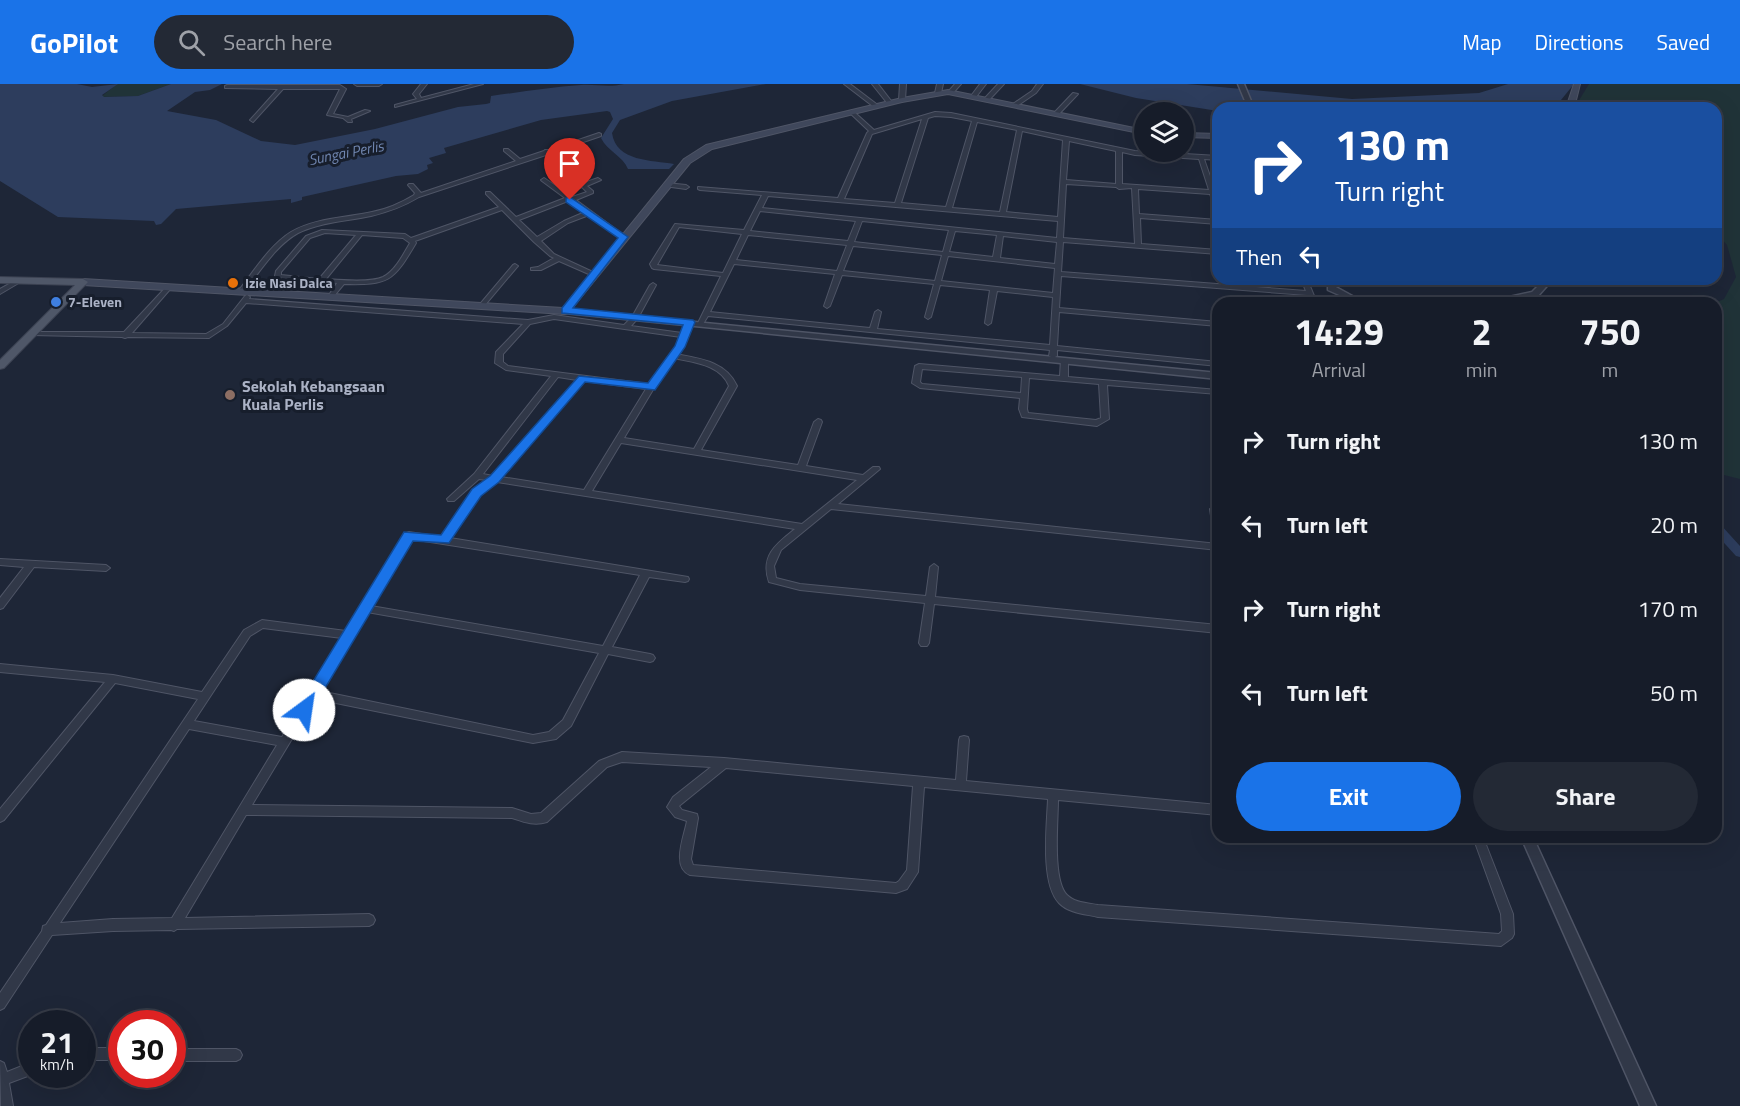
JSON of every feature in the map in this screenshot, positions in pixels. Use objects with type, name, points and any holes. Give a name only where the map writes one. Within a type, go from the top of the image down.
[{"type":"main road","points":[[1572,102],[1577,84]]},
{"type":"main road","points":[[0,280],[170,286],[565,310],[687,161],[709,147],[902,100],[951,92],[1134,130]]},
{"type":"main road","points":[[1194,135],[1212,136]]},
{"type":"main road","points":[[0,366],[83,282]]},
{"type":"street","points":[[357,84],[379,84]]},
{"type":"street","points":[[420,100],[416,94],[424,84]]},
{"type":"street","points":[[397,106],[479,84]]},
{"type":"street","points":[[847,84],[876,106]]},
{"type":"street","points":[[875,84],[890,103]]},
{"type":"street","points":[[879,90],[885,89],[887,84]]},
{"type":"street","points":[[902,100],[903,84]]},
{"type":"street","points":[[938,93],[940,84]]},
{"type":"street","points":[[951,92],[958,84]]},
{"type":"street","points":[[974,96],[982,84]]},
{"type":"street","points":[[987,99],[1002,84]]},
{"type":"street","points":[[1015,105],[1034,92],[1040,84]]},
{"type":"street","points":[[1241,84],[1248,102]]},
{"type":"street","points":[[227,87],[342,88],[330,115],[349,120],[367,111]]},
{"type":"street","points":[[253,120],[282,87]]},
{"type":"street","points":[[1056,114],[1075,94]]},
{"type":"street","points":[[852,112],[872,131]]},
{"type":"street","points":[[840,200],[872,131],[926,116],[945,114],[1119,150],[1212,158]]},
{"type":"street","points":[[897,205],[926,116]]},
{"type":"street","points":[[949,209],[975,120]]},
{"type":"street","points":[[1003,213],[1020,130]]},
{"type":"street","points":[[242,290],[276,250],[296,232],[376,213],[417,196],[599,135]]},
{"type":"street","points":[[1053,360],[1066,140]]},
{"type":"street","points":[[506,150],[520,162]]},
{"type":"street","points":[[1119,150],[1119,187]]},
{"type":"street","points":[[547,151],[563,158],[586,174]]},
{"type":"street","points":[[1201,157],[1212,189]]},
{"type":"street","points":[[544,180],[623,237]]},
{"type":"street","points":[[571,189],[598,180]]},
{"type":"street","points":[[1064,182],[1212,192]]},
{"type":"street","points":[[411,185],[418,193],[417,196]]},
{"type":"street","points":[[666,185],[686,187]]},
{"type":"street","points":[[515,219],[592,191],[583,186]]},
{"type":"street","points":[[700,188],[1061,219]]},
{"type":"street","points":[[1135,188],[1138,246]]},
{"type":"street","points":[[488,193],[536,241],[558,259],[593,274]]},
{"type":"street","points":[[701,323],[765,195]]},
{"type":"street","points":[[412,240],[413,243],[406,255],[384,279],[373,282],[278,276],[278,272],[295,251],[315,233],[405,236],[412,240],[504,207]]},
{"type":"street","points":[[758,209],[1060,240],[1212,252]]},
{"type":"street","points":[[536,241],[566,222],[589,213]]},
{"type":"street","points":[[1136,216],[1212,222]]},
{"type":"street","points":[[827,306],[859,219]]},
{"type":"street","points":[[726,275],[664,270],[654,267],[653,264],[677,225],[946,254],[1058,270],[1212,284]]},
{"type":"street","points":[[928,317],[952,229]]},
{"type":"street","points":[[322,279],[361,233]]},
{"type":"street","points":[[996,260],[1000,234]]},
{"type":"street","points":[[276,250],[295,251]]},
{"type":"street","points":[[532,269],[538,269],[558,259]]},
{"type":"street","points":[[733,262],[1057,296]]},
{"type":"street","points":[[483,304],[515,266]]},
{"type":"street","points":[[0,292],[20,280]]},
{"type":"street","points":[[332,296],[342,281]]},
{"type":"street","points":[[630,322],[653,285]]},
{"type":"street","points":[[1222,285],[1310,293]]},
{"type":"street","points":[[1307,285],[1312,297]]},
{"type":"street","points":[[1329,285],[1334,297]]},
{"type":"street","points":[[1521,297],[1535,294],[1543,285]]},
{"type":"street","points":[[125,336],[170,286]]},
{"type":"street","points":[[1330,288],[1349,297]]},
{"type":"street","points":[[988,323],[994,289]]},
{"type":"street","points":[[32,333],[207,336],[225,325],[253,291]]},
{"type":"street","points":[[243,301],[528,322],[554,317],[686,328],[701,323],[1212,375]]},
{"type":"street","points":[[459,317],[469,303]]},
{"type":"street","points":[[565,310],[630,322],[686,328]]},
{"type":"street","points":[[1056,310],[1212,323]]},
{"type":"street","points":[[873,331],[878,312]]},
{"type":"street","points":[[706,314],[1054,350],[1212,363]]},
{"type":"street","points":[[528,322],[499,354],[499,363],[512,369],[651,387]]},
{"type":"street","points":[[586,494],[651,387],[680,347],[686,328]]},
{"type":"street","points":[[896,344],[898,334]]},
{"type":"street","points":[[681,357],[711,364],[728,376],[733,386],[696,452]]},
{"type":"street","points":[[1064,361],[1064,378]]},
{"type":"street","points":[[1024,396],[922,386],[916,383],[919,366],[923,364],[1212,391]]},
{"type":"street","points":[[451,499],[477,476],[556,375]]},
{"type":"street","points":[[1026,375],[1025,415],[1101,423],[1105,419],[1103,382]]},
{"type":"street","points":[[444,540],[477,492],[495,479],[582,378]]},
{"type":"street","points":[[801,468],[818,422]]},
{"type":"street","points":[[619,440],[865,478]]},
{"type":"street","points":[[876,470],[802,527],[772,555],[770,566],[772,580],[800,587],[1212,628]]},
{"type":"street","points":[[477,476],[802,527]]},
{"type":"street","points":[[831,506],[1212,547]]},
{"type":"street","points":[[174,925],[409,536],[685,579]]},
{"type":"street","points":[[0,562],[106,568]]},
{"type":"street","points":[[0,605],[32,564]]},
{"type":"street","points":[[924,643],[934,567]]},
{"type":"street","points":[[313,694],[544,739],[560,731],[567,723],[607,651],[646,573]]},
{"type":"street","points":[[365,608],[650,658]]},
{"type":"street","points":[[0,1004],[47,930],[247,633],[256,626],[298,628],[349,635]]},
{"type":"street","points":[[0,668],[113,679],[203,696]]},
{"type":"street","points":[[0,817],[6,803],[113,679]]},
{"type":"street","points":[[186,724],[285,742]]},
{"type":"street","points":[[960,785],[964,740]]},
{"type":"street","points":[[244,810],[512,813],[531,819],[546,816],[603,764],[614,758],[724,763],[1212,809]]},
{"type":"street","points":[[724,763],[677,800],[672,807],[679,814],[693,818],[685,859],[685,864],[690,870],[896,888],[903,885],[912,872],[919,782]]},
{"type":"street","points":[[1053,794],[1054,885],[1063,899],[1098,911],[1502,940],[1508,934],[1507,914],[1480,843]]},
{"type":"street","points":[[1530,843],[1648,1106]]},
{"type":"street","points":[[47,930],[113,925],[369,920]]},
{"type":"street","points":[[186,1054],[236,1055]]},
{"type":"street","points":[[4,1103],[1,1074],[18,1071]]},
{"type":"green space","points":[[117,84],[171,84],[138,96],[101,97]]},
{"type":"green space","points":[[1589,84],[1740,84],[1740,479],[1722,474],[1722,300],[1736,277],[1727,245],[1722,240],[1722,102],[1578,102]]},
{"type":"water","name":"Sungai Perlis","points":[[0,84],[77,84],[92,87],[118,84],[102,95],[104,97],[138,96],[171,84],[222,84],[210,90],[195,92],[167,111],[216,120],[261,141],[295,145],[375,129],[458,107],[490,103],[491,96],[536,90],[624,84],[766,84],[672,101],[620,120],[612,133],[620,150],[636,158],[674,164],[669,169],[628,169],[623,160],[607,147],[601,138],[613,119],[607,111],[541,120],[444,148],[446,153],[429,158],[433,163],[427,165],[428,169],[418,174],[396,176],[302,197],[302,200],[291,203],[291,199],[176,209],[161,224],[156,225],[154,221],[58,217],[0,181]]},
{"type":"water","points":[[1080,84],[1187,84],[1352,99],[1479,93],[1508,84],[1574,84],[1558,102],[1212,102],[1212,110],[1194,107],[1194,102],[1161,102]]},
{"type":"waterway","points":[[1722,534],[1740,553]]},
{"type":"place","name":"Izie Nasi Dalca","points":[[233,283]]},
{"type":"place","name":"7-Eleven","points":[[56,302]]},
{"type":"place","name":"Sekolah Kebangsaan Kuala Perlis","points":[[230,395]]},
{"type":"route","points":[[304,710],[409,536],[444,540],[477,492],[495,479],[582,378],[651,387],[680,347],[690,322],[565,310],[623,237],[570,200]]}]
